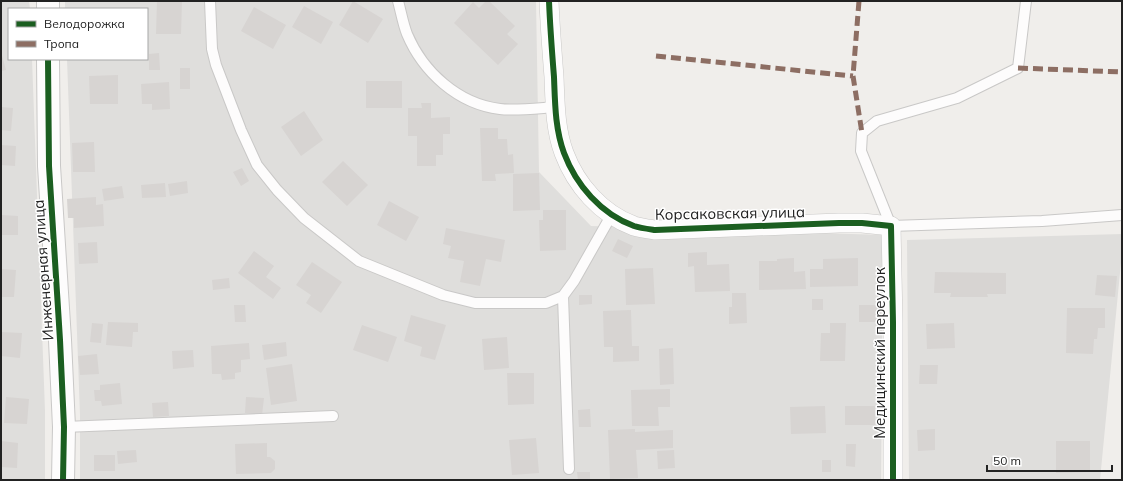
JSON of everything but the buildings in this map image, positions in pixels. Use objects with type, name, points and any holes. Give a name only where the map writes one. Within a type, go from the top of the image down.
[{"type":"street","name":"Корсаковская улица","points":[[550,1],[556,108],[564,152],[577,180],[595,201],[612,214],[634,226],[655,230],[839,223],[891,226]]},
{"type":"street","name":"Инженерная улица","points":[[48,60],[50,166],[64,427],[63,480]]},
{"type":"street","name":"Медицинский переулок","points":[[891,226],[893,322],[893,480]]},
{"type":"lane","points":[[210,1],[212,50],[216,65],[241,130],[257,165],[277,190],[304,218],[358,261],[443,295],[475,303],[546,303],[563,296],[574,281],[612,214]]},
{"type":"lane","points":[[398,1],[406,32],[414,49],[438,80],[450,90],[471,100],[501,109],[556,108]]},
{"type":"lane","points":[[1026,1],[1018,68],[957,98],[877,121],[862,133],[861,151],[891,226],[1042,221],[1122,216]]},
{"type":"lane","points":[[563,296],[569,469]]},
{"type":"lane","points":[[64,427],[333,416]]},
{"type":"shaded area","points":[[1,1],[29,1],[30,8],[8,8],[8,60],[32,60],[45,411],[45,480],[1,480]]},
{"type":"shaded area","points":[[65,1],[536,1],[539,172],[591,226],[883,235],[881,480],[80,480],[80,415],[67,60],[148,60],[148,8],[65,8]]},
{"type":"shaded area","points":[[1122,234],[1122,252],[1100,480],[909,480],[907,240]]},
{"type":"marked path","points":[[859,1],[853,76],[862,133]]},
{"type":"marked path","points":[[656,56],[853,76]]},
{"type":"marked path","points":[[1018,68],[1122,72]]},
{"type":"cycle path","points":[[549,1],[556,115],[561,144],[575,176],[591,197],[611,214],[634,226],[655,230],[839,223],[862,223],[891,226],[893,322],[893,480]]},
{"type":"cycle path","points":[[48,60],[49,166],[64,427],[63,480]]}]
